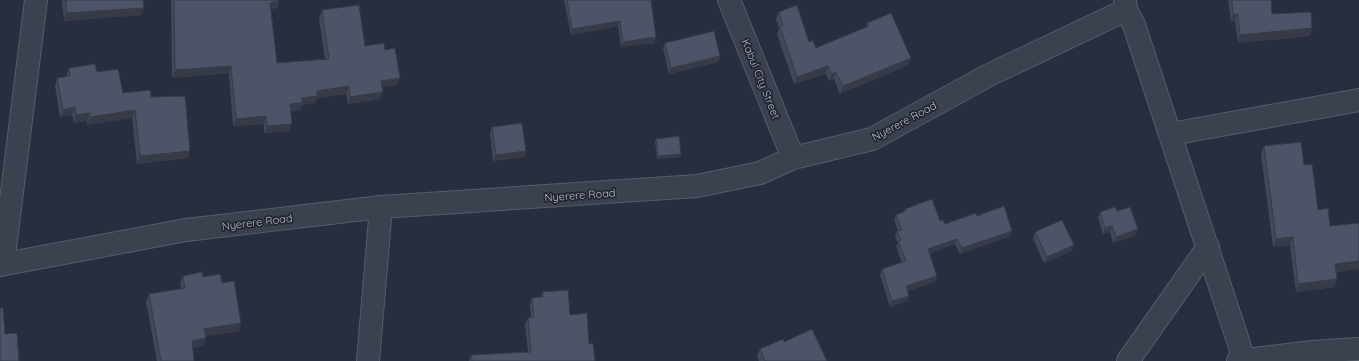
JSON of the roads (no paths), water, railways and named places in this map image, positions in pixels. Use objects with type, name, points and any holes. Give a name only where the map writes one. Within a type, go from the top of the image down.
[{"type":"street","points":[[1,264],[36,0]]},
{"type":"street","name":"Kabul City Street","points":[[729,0],[793,158]]},
{"type":"street","points":[[1126,5],[1208,247],[1241,360],[1312,352],[1359,349]]},
{"type":"street","name":"Nyerere Road","points":[[1,264],[186,230],[381,207],[697,186],[760,173],[793,158],[872,139],[989,75],[1126,5]]},
{"type":"street","points":[[1170,134],[1359,100]]},
{"type":"street","points":[[368,361],[381,207]]},
{"type":"street","points":[[1128,361],[1208,247]]}]
